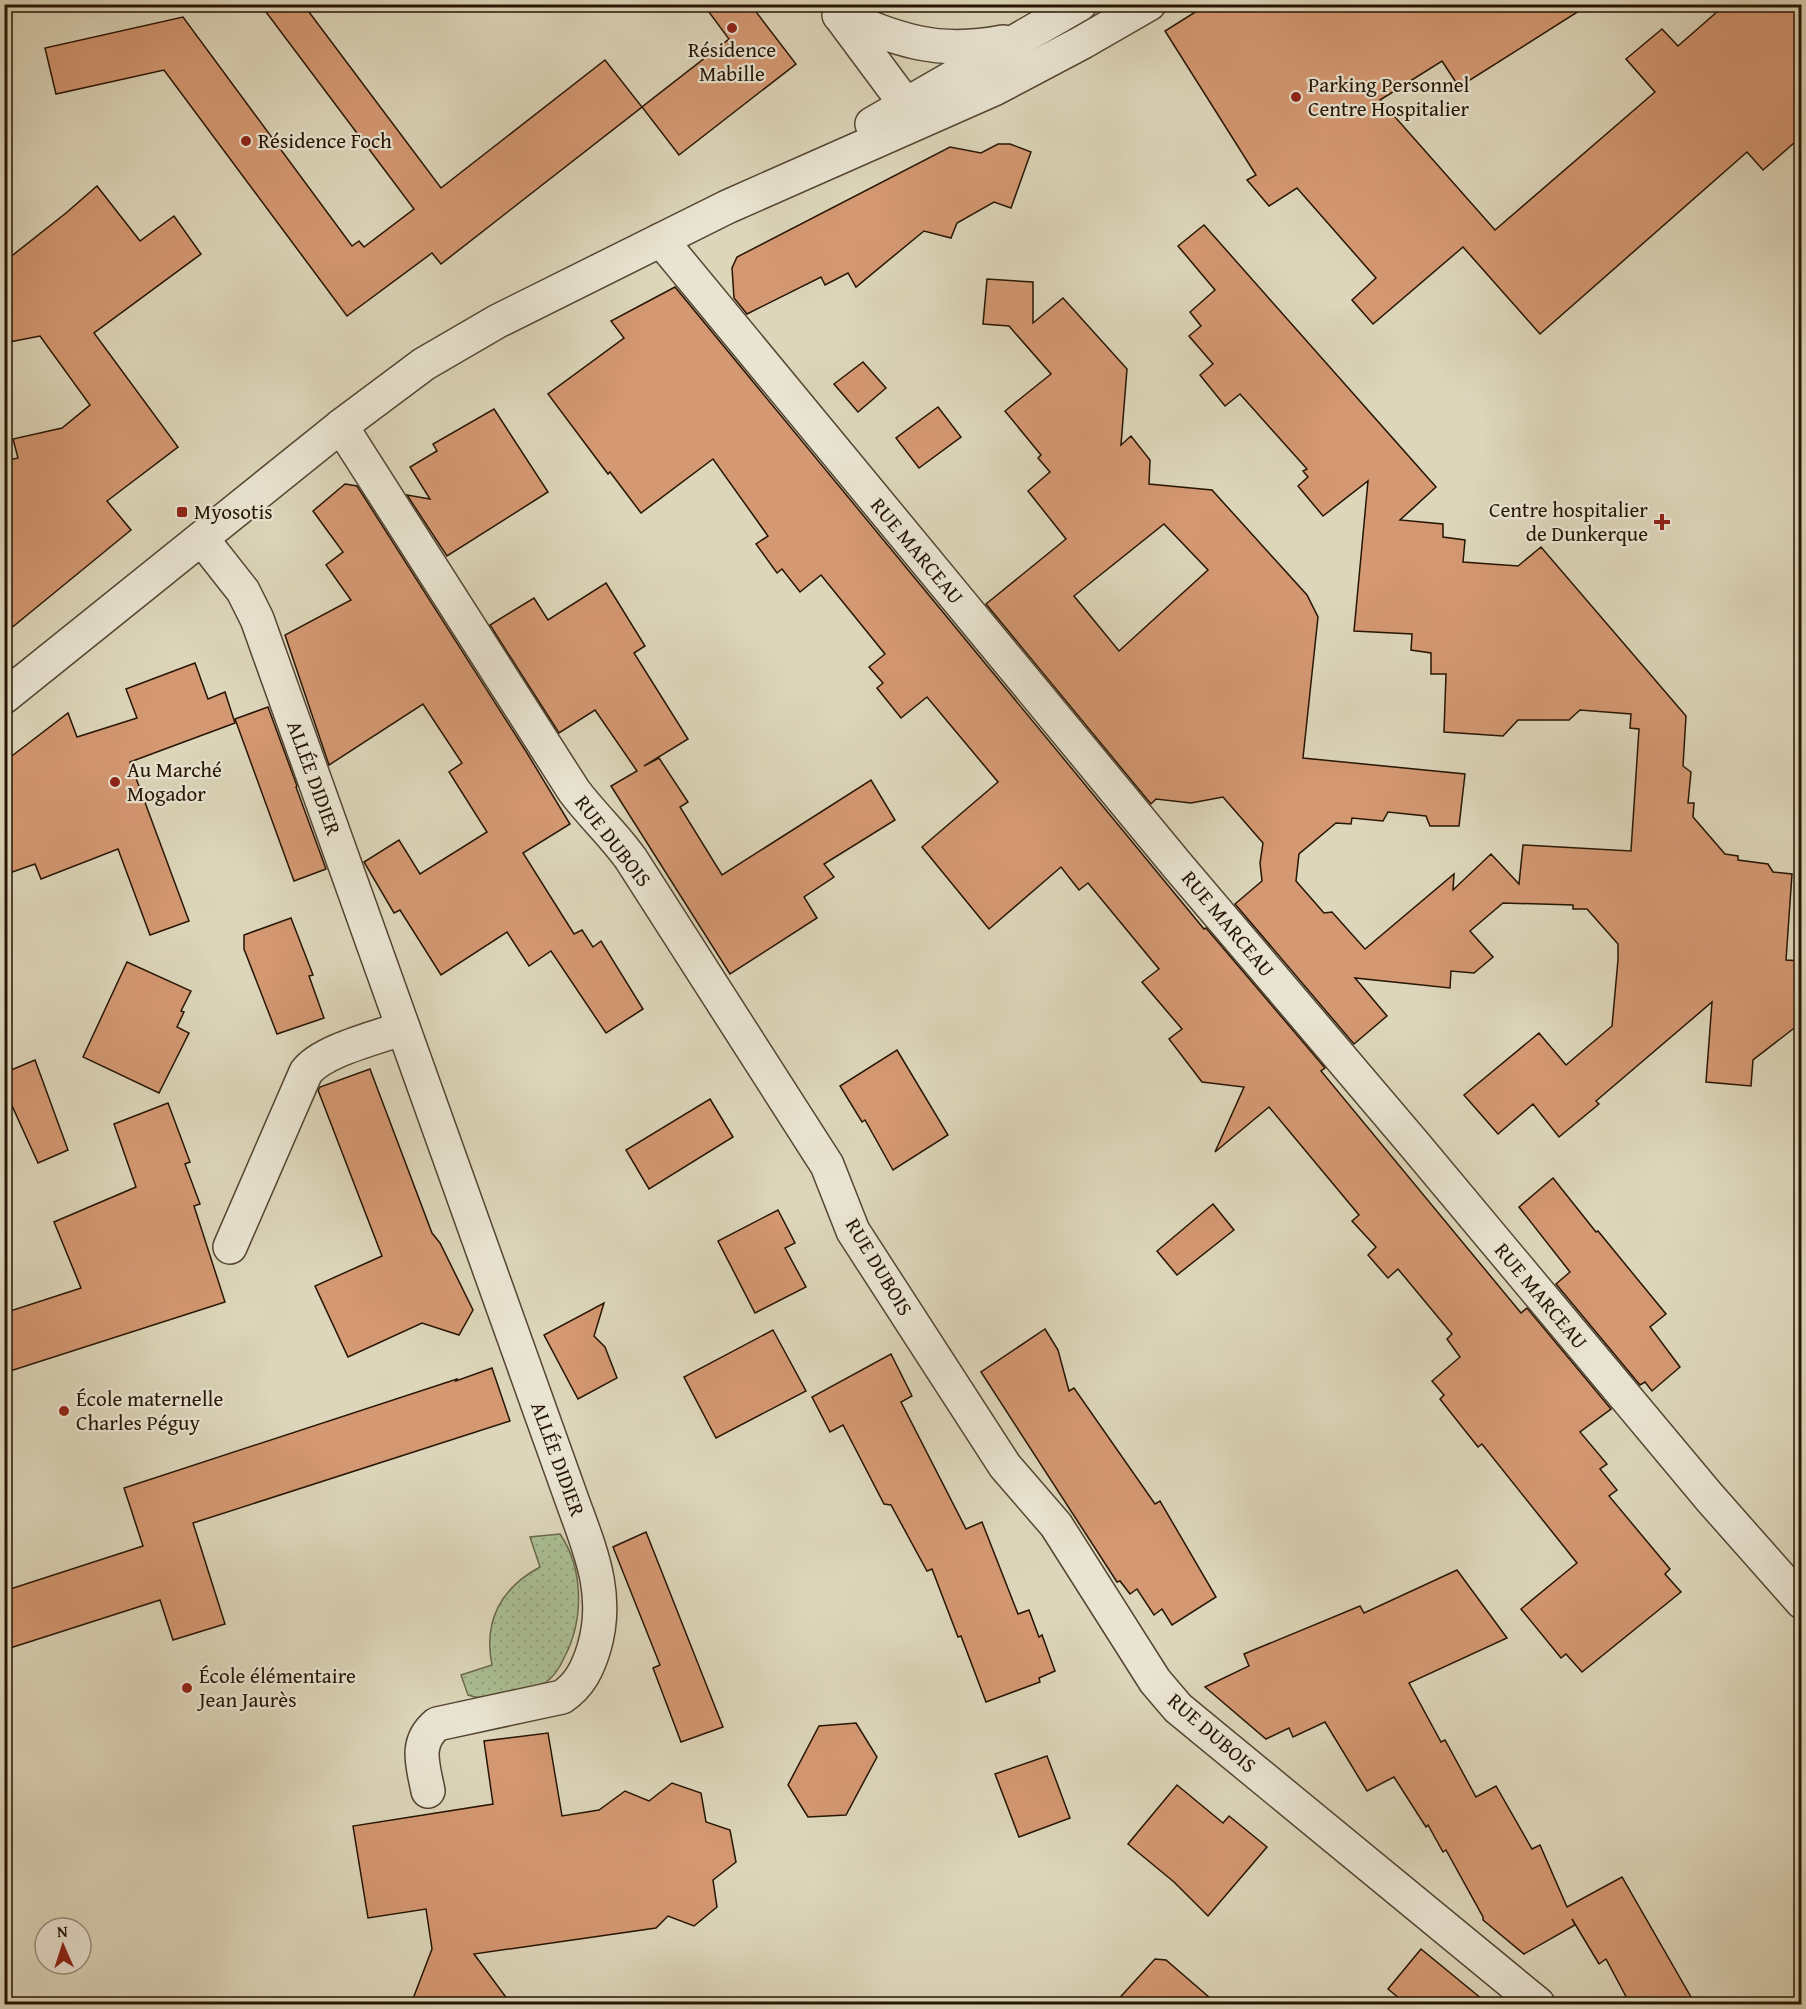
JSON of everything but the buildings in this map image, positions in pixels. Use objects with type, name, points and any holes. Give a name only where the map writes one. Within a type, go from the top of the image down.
[{"type":"street","points":[[912,114],[1025,37],[1080,4]]},
{"type":"street","points":[[4,697],[341,426],[424,364],[517,311],[912,114],[1028,72],[1149,4]]},
{"type":"street","points":[[835,10],[890,37],[934,46],[978,47],[1025,37]]},
{"type":"street","points":[[835,10],[912,114]]},
{"type":"street","name":"RUE MARCEAU","points":[[661,240],[1177,865],[1710,1498],[1802,1602]]},
{"type":"street","name":"RUE DUBOIS","points":[[341,426],[574,791],[631,859],[818,1151],[853,1230],[998,1456],[1015,1480],[1056,1525],[1155,1681],[1178,1708],[1538,2004]]},
{"type":"street","name":"ALLÉE DIDIER","points":[[202,539],[243,591],[257,618],[586,1538],[599,1585],[601,1607],[599,1630],[583,1676],[573,1689],[562,1697],[437,1724],[428,1731],[421,1756],[428,1791]]},
{"type":"street","points":[[230,1247],[306,1071],[325,1056],[404,1028]]},
{"type":"green space","points":[[560,1534],[574,1563],[578,1595],[575,1628],[561,1665],[548,1681],[531,1689],[486,1697],[468,1695],[461,1675],[492,1665],[490,1634],[498,1607],[515,1585],[540,1567],[530,1537]]},
{"type":"place","name":"Résidence Mabille","points":[[732,28]]},
{"type":"place","name":"Parking Personnel Centre Hospitalier","points":[[1296,97]]},
{"type":"place","name":"Résidence Foch","points":[[246,141]]},
{"type":"place","name":"Myosotis","points":[[182,512]]},
{"type":"place","name":"Centre hospitalier de Dunkerque","points":[[1662,522]]},
{"type":"place","name":"Au Marché Mogador","points":[[115,782]]},
{"type":"place","name":"École maternelle Charles Péguy","points":[[64,1411]]},
{"type":"place","name":"École élémentaire Jean Jaurès","points":[[187,1688]]}]
